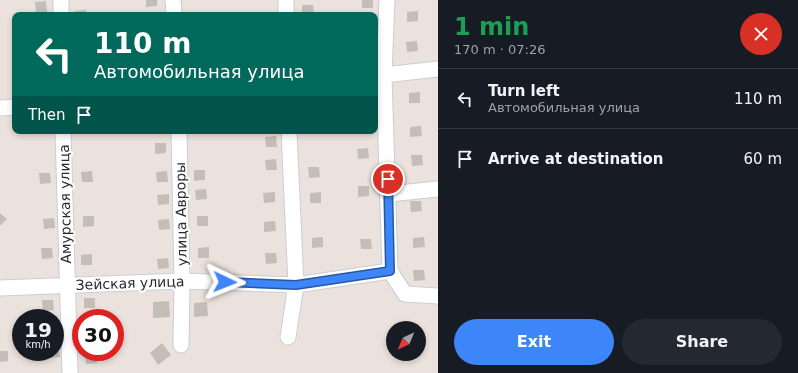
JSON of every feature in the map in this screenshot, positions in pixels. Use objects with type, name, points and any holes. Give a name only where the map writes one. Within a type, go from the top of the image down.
[{"type":"street","points":[[61,0],[62,12]]},
{"type":"street","points":[[173,0],[174,12]]},
{"type":"street","points":[[286,0],[286,12]]},
{"type":"street","points":[[387,0],[380,76],[389,194],[390,271],[405,294],[438,296]]},
{"type":"street","points":[[380,76],[438,69]]},
{"type":"street","points":[[0,108],[12,107]]},
{"type":"street","name":"Амурская улица","points":[[63,134],[70,373]]},
{"type":"street","name":"улица Авроры","points":[[179,134],[182,281],[181,345]]},
{"type":"street","points":[[288,337],[296,285],[289,134]]},
{"type":"street","points":[[389,194],[438,189]]},
{"type":"street","name":"Зейская улица","points":[[0,288],[182,281],[296,285],[390,271]]},
{"type":"building","points":[[146,0],[157,0],[157,6],[146,7]]},
{"type":"building","points":[[362,0],[373,0],[373,8],[362,8]]},
{"type":"building","points":[[46,1],[47,12],[36,12],[35,2]]},
{"type":"building","points":[[302,5],[313,5],[314,12],[302,12]]},
{"type":"building","points":[[86,10],[86,12],[75,12]]},
{"type":"building","points":[[418,11],[418,21],[407,22],[407,12]]},
{"type":"building","points":[[417,41],[418,51],[407,52],[406,42]]},
{"type":"building","points":[[420,92],[420,103],[409,103],[409,93]]},
{"type":"building","points":[[421,126],[422,136],[410,137],[410,127]]},
{"type":"building","points":[[276,136],[277,147],[266,147],[265,137]]},
{"type":"building","points":[[155,143],[166,143],[166,153],[155,154]]},
{"type":"building","points":[[368,148],[369,158],[358,159],[357,149]]},
{"type":"building","points":[[411,155],[422,155],[423,165],[412,166]]},
{"type":"building","points":[[276,159],[277,170],[266,170],[265,160]]},
{"type":"building","points":[[308,167],[319,167],[320,177],[309,178]]},
{"type":"building","points":[[194,170],[205,170],[205,180],[194,181]]},
{"type":"building","points":[[92,171],[93,182],[82,182],[81,172]]},
{"type":"building","points":[[167,171],[168,182],[157,182],[156,172]]},
{"type":"building","points":[[39,173],[50,173],[51,183],[40,184]]},
{"type":"building","points":[[358,186],[369,186],[369,196],[358,197]]},
{"type":"building","points":[[206,189],[207,199],[196,200],[195,190]]},
{"type":"building","points":[[275,192],[275,202],[264,203],[263,193]]},
{"type":"building","points":[[321,192],[321,203],[310,203],[310,193]]},
{"type":"building","points":[[169,194],[169,204],[158,205],[157,195]]},
{"type":"building","points":[[410,201],[421,201],[422,211],[411,212]]},
{"type":"building","points":[[0,213],[7,219],[0,226]]},
{"type":"building","points":[[83,216],[94,216],[94,226],[83,227]]},
{"type":"building","points":[[197,216],[208,216],[208,226],[197,226]]},
{"type":"building","points":[[54,218],[55,228],[44,229],[43,219]]},
{"type":"building","points":[[169,219],[170,229],[159,230],[158,220]]},
{"type":"building","points":[[275,221],[276,231],[264,232],[264,222]]},
{"type":"building","points":[[323,237],[323,247],[312,248],[312,238]]},
{"type":"building","points":[[424,237],[425,247],[413,248],[413,238]]},
{"type":"building","points":[[360,239],[371,239],[372,249],[361,249]]},
{"type":"building","points":[[209,247],[209,258],[198,258],[198,248]]},
{"type":"building","points":[[41,248],[52,248],[53,258],[42,259]]},
{"type":"building","points":[[265,253],[276,253],[277,263],[266,264]]},
{"type":"building","points":[[92,254],[92,265],[81,265],[81,255]]},
{"type":"building","points":[[168,258],[169,268],[158,269],[157,259]]},
{"type":"building","points":[[413,270],[424,270],[425,280],[414,281]]},
{"type":"building","points":[[84,298],[95,298],[95,308],[84,308]]},
{"type":"building","points":[[42,300],[53,300],[54,309],[43,309]]},
{"type":"building","points":[[169,301],[170,317],[153,318],[153,302]]},
{"type":"building","points":[[207,302],[208,316],[194,317],[194,303]]},
{"type":"building","points":[[162,343],[171,355],[158,365],[150,353]]},
{"type":"building","points":[[0,351],[8,351],[8,361],[0,362]]},
{"type":"building","points":[[86,361],[97,361],[97,363],[86,364]]},
{"type":"route","points":[[225,282],[296,285],[390,271],[388,179]]}]
